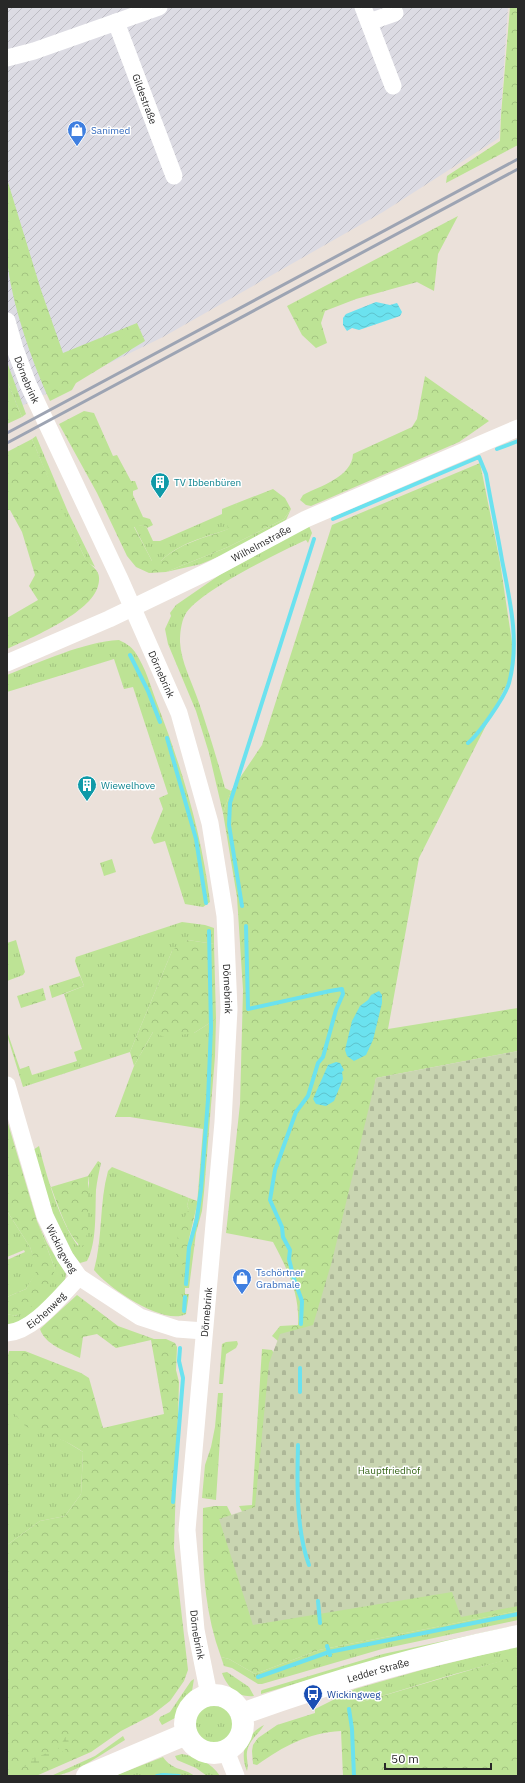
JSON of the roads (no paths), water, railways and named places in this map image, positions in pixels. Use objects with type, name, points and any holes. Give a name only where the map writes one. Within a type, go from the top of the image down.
[{"type":"main road","name":"Ledder Straße","points":[[242,1714],[305,1692],[406,1663],[518,1636]]},
{"type":"main road","points":[[209,1695],[226,1697],[238,1707],[242,1714],[244,1723],[239,1740],[234,1747],[226,1751],[217,1754],[207,1753],[198,1749],[191,1743],[186,1734],[185,1717],[189,1710],[194,1703],[209,1695]]},
{"type":"main road","points":[[87,1776],[186,1734]]},
{"type":"street","points":[[7,58],[34,51],[159,7]]},
{"type":"street","points":[[393,86],[366,15],[395,13]]},
{"type":"street","name":"Gildestraße","points":[[116,22],[174,176]]},
{"type":"street","name":"Dörnebrink","points":[[7,321],[28,384],[132,607],[179,713],[210,823],[226,916],[229,1009],[223,1122],[187,1530],[196,1630],[209,1695]]},
{"type":"street","name":"Wilhelmstraße","points":[[7,663],[214,569],[306,519],[518,428]]},
{"type":"street","name":"Wickingweg","points":[[7,1085],[45,1216],[65,1257],[79,1277],[140,1317],[177,1329],[204,1331]]},
{"type":"street","name":"Eichenweg","points":[[7,1333],[14,1332],[32,1324],[79,1277]]},
{"type":"street","points":[[226,1751],[236,1776]]},
{"type":"water","points":[[376,302],[390,305],[397,303],[402,312],[400,316],[359,330],[352,328],[347,331],[343,325],[343,318],[346,314]]},
{"type":"water","points":[[379,991],[382,995],[382,1003],[373,1040],[366,1055],[354,1061],[347,1056],[345,1050],[352,1021],[360,1006],[368,1000],[371,995]]},
{"type":"water","points":[[336,1062],[340,1063],[344,1070],[342,1072],[343,1079],[334,1101],[326,1106],[316,1104],[313,1099],[328,1065]]},
{"type":"waterway","points":[[497,449],[518,441]]},
{"type":"waterway","points":[[333,519],[479,457],[486,474],[511,606],[514,652],[507,689],[491,715],[468,743]]},
{"type":"waterway","points":[[242,906],[229,825],[230,803],[314,539]]},
{"type":"waterway","points":[[130,655],[148,691],[160,722]]},
{"type":"waterway","points":[[167,738],[196,839],[206,903]]},
{"type":"waterway","points":[[246,926],[248,1009],[342,989],[343,994],[336,1010],[323,1057],[318,1063],[308,1096],[296,1112],[275,1170],[270,1200],[282,1227],[283,1237],[290,1250],[289,1259],[302,1301],[301,1324]]},
{"type":"waterway","points":[[186,1284],[189,1247],[197,1218],[201,1189],[208,1100],[211,1027],[209,931]]},
{"type":"waterway","points":[[184,1311],[185,1297]]},
{"type":"waterway","points":[[173,1502],[183,1378],[179,1361],[180,1348]]},
{"type":"waterway","points":[[300,1368],[300,1392]]},
{"type":"waterway","points":[[298,1445],[298,1506],[302,1537],[309,1565]]},
{"type":"waterway","points":[[318,1601],[320,1623]]},
{"type":"waterway","points":[[258,1677],[329,1652],[518,1614]]},
{"type":"waterway","points":[[327,1646],[330,1655]]},
{"type":"waterway","points":[[349,1709],[352,1729],[354,1776]]},
{"type":"waterway","points":[[157,1776],[179,1776]]},
{"type":"railway","points":[[7,433],[518,159]]},
{"type":"railway","points":[[7,443],[518,169]]},
{"type":"place","name":"Sanimed","points":[[77,147]]},
{"type":"place","name":"TV Ibbenbüren","points":[[160,499]]},
{"type":"place","name":"Wiewelhove","points":[[87,802]]},
{"type":"place","name":"Tschörtner Grabmale","points":[[242,1295]]},
{"type":"place","name":"Wickingweg","points":[[313,1711]]},
{"type":"park label","name":"Hauptfriedhof","points":[[389,1470]]}]
